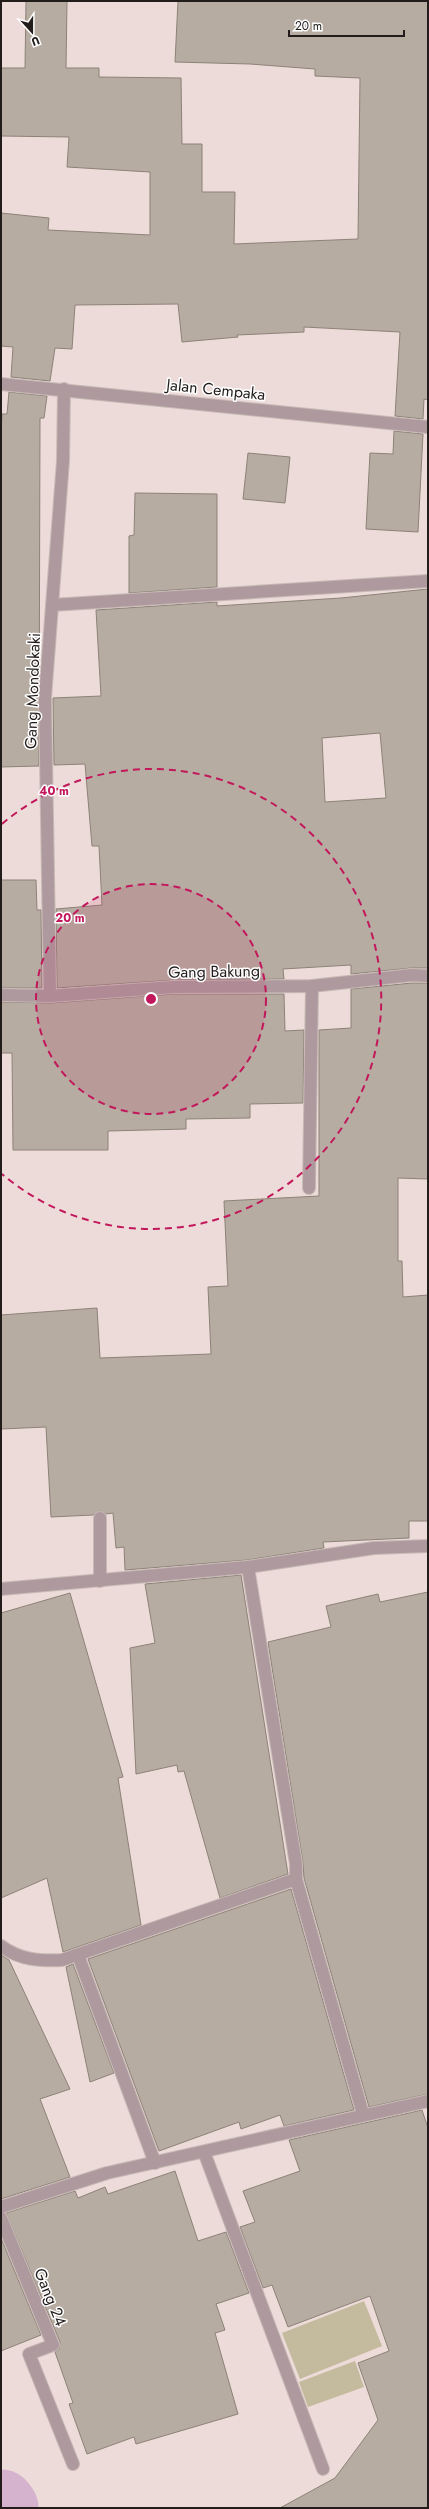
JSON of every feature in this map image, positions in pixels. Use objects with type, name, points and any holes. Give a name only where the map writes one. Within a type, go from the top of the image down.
[{"type":"street","name":"Jalan Cempaka","points":[[1,384],[64,389],[428,427]]},
{"type":"street","name":"Gang Mondokaki","points":[[50,996],[45,698],[63,461],[64,389]]},
{"type":"street","points":[[52,605],[428,581]]},
{"type":"street","name":"Gang Bakung","points":[[1,995],[50,996],[174,987],[312,986],[412,975],[428,976]]},
{"type":"street","points":[[309,1188],[312,986]]},
{"type":"street","points":[[100,1518],[100,1580]]},
{"type":"street","points":[[1,1589],[248,1567],[374,1548],[428,1546]]},
{"type":"street","points":[[248,1567],[296,1864],[296,1879],[363,2114]]},
{"type":"street","points":[[1,1946],[17,1957],[42,1961],[62,1960],[296,1879]]},
{"type":"street","points":[[78,1955],[155,2163]]},
{"type":"street","points":[[1,2207],[107,2173],[204,2152],[363,2114],[427,2104]]},
{"type":"street","points":[[204,2152],[323,2469]]},
{"type":"street","name":"Gang 24","points":[[1,2218],[53,2345],[29,2354],[73,2464]]},
{"type":"shaded area","points":[[364,2301],[382,2346],[300,2379],[282,2333]]},
{"type":"shaded area","points":[[355,2361],[364,2387],[308,2407],[299,2382]]},
{"type":"building","points":[[26,1],[67,1],[66,68],[99,68],[99,77],[181,78],[182,144],[202,144],[202,192],[235,192],[234,244],[358,239],[360,78],[315,76],[315,69],[250,64],[175,62],[178,1],[428,1],[428,400],[424,399],[423,419],[395,416],[400,332],[304,327],[304,332],[237,335],[238,337],[182,342],[178,304],[75,305],[72,349],[55,348],[50,381],[11,377],[13,347],[1,346],[1,213],[49,218],[48,230],[150,235],[150,172],[67,167],[69,137],[1,136],[1,68],[25,68]]},
{"type":"building","points":[[9,392],[47,396],[44,418],[40,418],[39,766],[1,767],[1,432],[2,414],[7,414]]},
{"type":"building","points":[[394,431],[423,434],[418,532],[366,529],[370,453],[393,454]]},
{"type":"building","points":[[248,453],[290,457],[285,503],[243,499]]},
{"type":"building","points":[[135,493],[217,494],[217,587],[129,593],[129,536],[134,535]]},
{"type":"building","points":[[428,589],[428,968],[411,968],[351,974],[351,965],[283,969],[284,979],[174,980],[57,988],[56,909],[102,905],[99,846],[92,846],[85,764],[54,765],[53,698],[101,696],[96,610],[217,602],[217,606],[341,598]],"holes":[[[380,733],[386,798],[325,802],[322,738]]]},
{"type":"building","points":[[1,880],[36,880],[37,910],[41,910],[42,988],[1,988]]},
{"type":"building","points":[[412,983],[428,983],[428,1179],[398,1178],[398,1261],[402,1261],[403,1297],[428,1295],[428,1521],[409,1521],[409,1538],[323,1542],[324,1548],[247,1560],[125,1570],[124,1547],[116,1548],[113,1513],[106,1514],[100,1511],[93,1515],[51,1517],[46,1427],[1,1429],[1,1315],[97,1308],[100,1358],[211,1354],[208,1287],[228,1286],[224,1201],[319,1196],[319,1030],[351,1028],[351,989]]},
{"type":"building","points":[[174,994],[284,994],[285,1031],[304,1030],[303,1103],[250,1104],[250,1118],[186,1119],[186,1129],[108,1131],[108,1150],[13,1150],[12,1053],[1,1053],[1,1002],[51,1003]]},
{"type":"building","points":[[241,1575],[288,1874],[220,1898],[184,1771],[178,1772],[177,1765],[136,1774],[130,1648],[155,1643],[145,1584]]},
{"type":"building","points":[[428,1592],[428,2094],[369,2107],[304,1878],[303,1863],[268,1642],[331,1627],[326,1606],[378,1594],[380,1602]]},
{"type":"building","points":[[70,1593],[123,1777],[118,1778],[141,1925],[63,1952],[47,1878],[1,1898],[1,1613]]},
{"type":"building","points":[[291,1889],[354,2110],[284,2126],[280,2115],[241,2129],[239,2122],[159,2151],[88,1959]]},
{"type":"building","points":[[1,1955],[9,1960],[70,2089],[40,2099],[70,2177],[1,2199]]},
{"type":"building","points":[[73,1964],[114,2073],[90,2082],[66,1967]]},
{"type":"building","points":[[422,2110],[428,2128],[428,2508],[280,2508],[335,2478],[378,2420],[358,2363],[389,2351],[370,2296],[288,2327],[272,2285],[263,2288],[240,2227],[255,2222],[243,2191],[300,2171],[289,2140]]},
{"type":"building","points":[[175,2171],[198,2241],[226,2232],[249,2293],[216,2304],[225,2330],[215,2333],[238,2414],[136,2444],[134,2437],[87,2454],[69,2404],[73,2403],[55,2352],[59,2349],[60,2342],[6,2213],[75,2191],[78,2198],[105,2187],[108,2194]]},
{"type":"building","points":[[1,2238],[41,2335],[1,2351]]},
{"type":"waterway","points":[[1,2504],[4,2508]]}]
